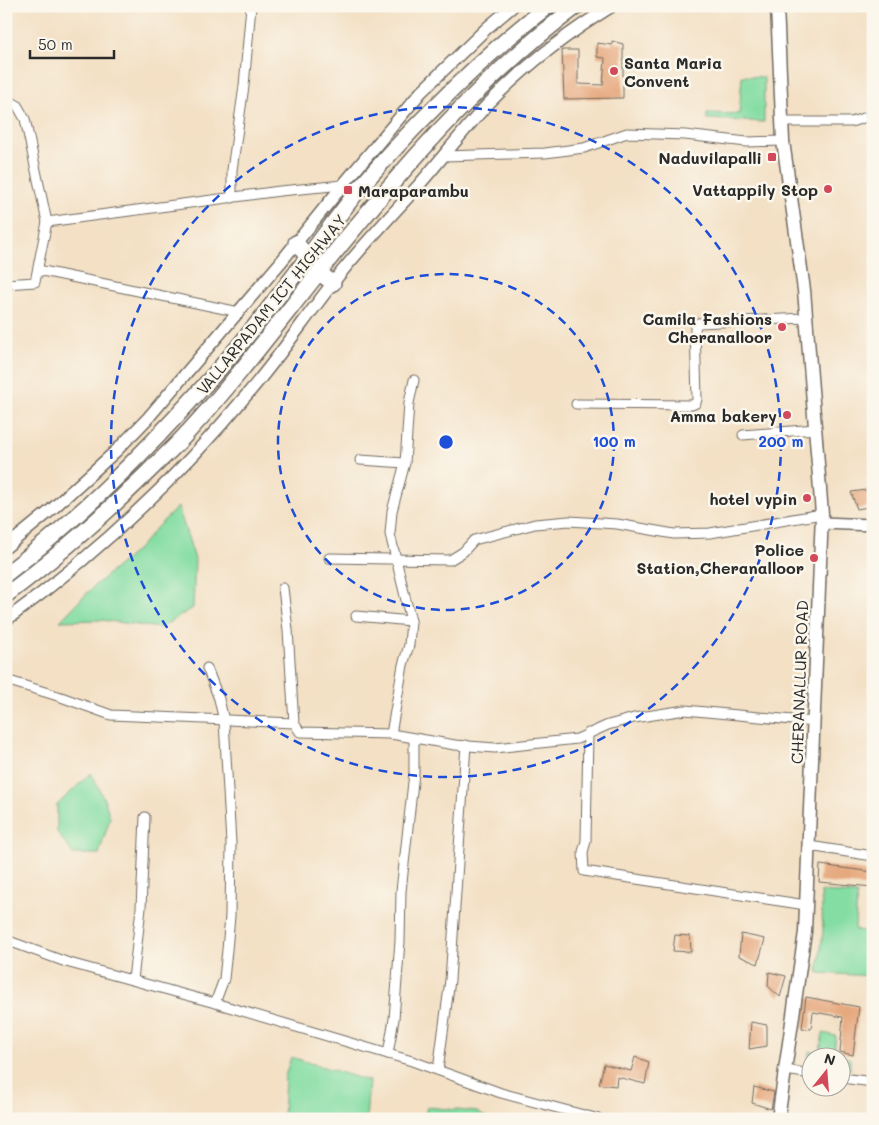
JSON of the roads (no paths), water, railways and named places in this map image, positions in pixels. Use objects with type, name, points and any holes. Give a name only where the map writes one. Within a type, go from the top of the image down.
[{"type":"highway","name":"VALLARPADAM ICT HIGHWAY","points":[[6,574],[36,552],[113,482],[168,427],[238,347],[362,186],[383,162],[451,90],[548,6]]},
{"type":"highway","name":"VALLARPADAM ICT HIGHWAY","points":[[6,595],[111,508],[187,433],[251,359],[318,272],[400,175],[478,90],[546,29],[577,6]]},
{"type":"highway","points":[[383,162],[400,175]]},
{"type":"highway","points":[[296,244],[308,257]]},
{"type":"highway","points":[[318,272],[333,282]]},
{"type":"highway","points":[[238,347],[251,359]]},
{"type":"main road","name":"CHERANALLUR ROAD","points":[[777,6],[783,141],[806,318],[822,519],[805,932],[778,1119]]},
{"type":"street","points":[[232,198],[232,170],[244,86],[251,6]]},
{"type":"street","points":[[6,547],[50,511],[117,450],[148,418],[296,244],[421,92],[488,27],[513,6]]},
{"type":"street","points":[[6,620],[92,554],[183,468],[289,344],[333,282],[489,103],[537,60],[612,6]]},
{"type":"street","points":[[6,99],[17,105],[25,120],[47,222],[35,282],[6,284]]},
{"type":"street","points":[[782,122],[852,122],[873,115]]},
{"type":"street","points":[[444,156],[544,153],[584,148],[628,133],[685,135],[747,142],[783,141]]},
{"type":"street","points":[[47,222],[280,191],[343,185]]},
{"type":"street","points":[[38,270],[239,312]]},
{"type":"street","points":[[576,404],[692,405],[696,403],[697,399],[695,328],[698,323],[806,318]]},
{"type":"street","points":[[391,734],[403,665],[409,645],[411,621],[390,534],[392,511],[405,463],[409,403],[414,380]]},
{"type":"street","points":[[743,435],[815,428]]},
{"type":"street","points":[[360,460],[405,463]]},
{"type":"street","points":[[329,558],[450,560],[463,552],[474,540],[535,524],[570,521],[617,524],[674,534],[710,533],[822,519],[873,525]]},
{"type":"street","points":[[283,588],[288,630],[294,723],[300,732],[391,734],[466,746],[495,748],[577,739],[608,725],[634,718],[685,710],[814,722]]},
{"type":"street","points":[[356,616],[411,621]]},
{"type":"street","points":[[207,668],[224,721],[231,843],[230,916],[224,979],[215,1002]]},
{"type":"street","points":[[6,680],[111,715],[294,723]]},
{"type":"street","points":[[588,733],[586,841],[583,852],[584,871],[806,905]]},
{"type":"street","points":[[388,1054],[394,1019],[400,941],[401,891],[414,773],[414,739]]},
{"type":"street","points":[[438,1070],[450,980],[466,746]]},
{"type":"street","points":[[133,980],[141,908],[145,817]]},
{"type":"street","points":[[809,846],[873,856]]},
{"type":"street","points":[[6,940],[66,962],[215,1002],[388,1054],[501,1093],[583,1117],[599,1119]]},
{"type":"street","points":[[785,1070],[802,1073]]},
{"type":"street","points":[[852,1079],[873,1082]]},
{"type":"place","name":"Santa Maria Convent","points":[[614,71]]},
{"type":"place","name":"Naduvilapalli","points":[[772,157]]},
{"type":"place","name":"Vattappily Stop","points":[[828,189]]},
{"type":"place","name":"Maraparambu","points":[[348,190]]},
{"type":"place","name":"Camila Fashions Cheranalloor","points":[[782,327]]},
{"type":"place","name":"Amma bakery","points":[[787,415]]},
{"type":"place","name":"hotel vypin","points":[[807,498]]},
{"type":"place","name":"Police Station,Cheranalloor","points":[[814,558]]}]
